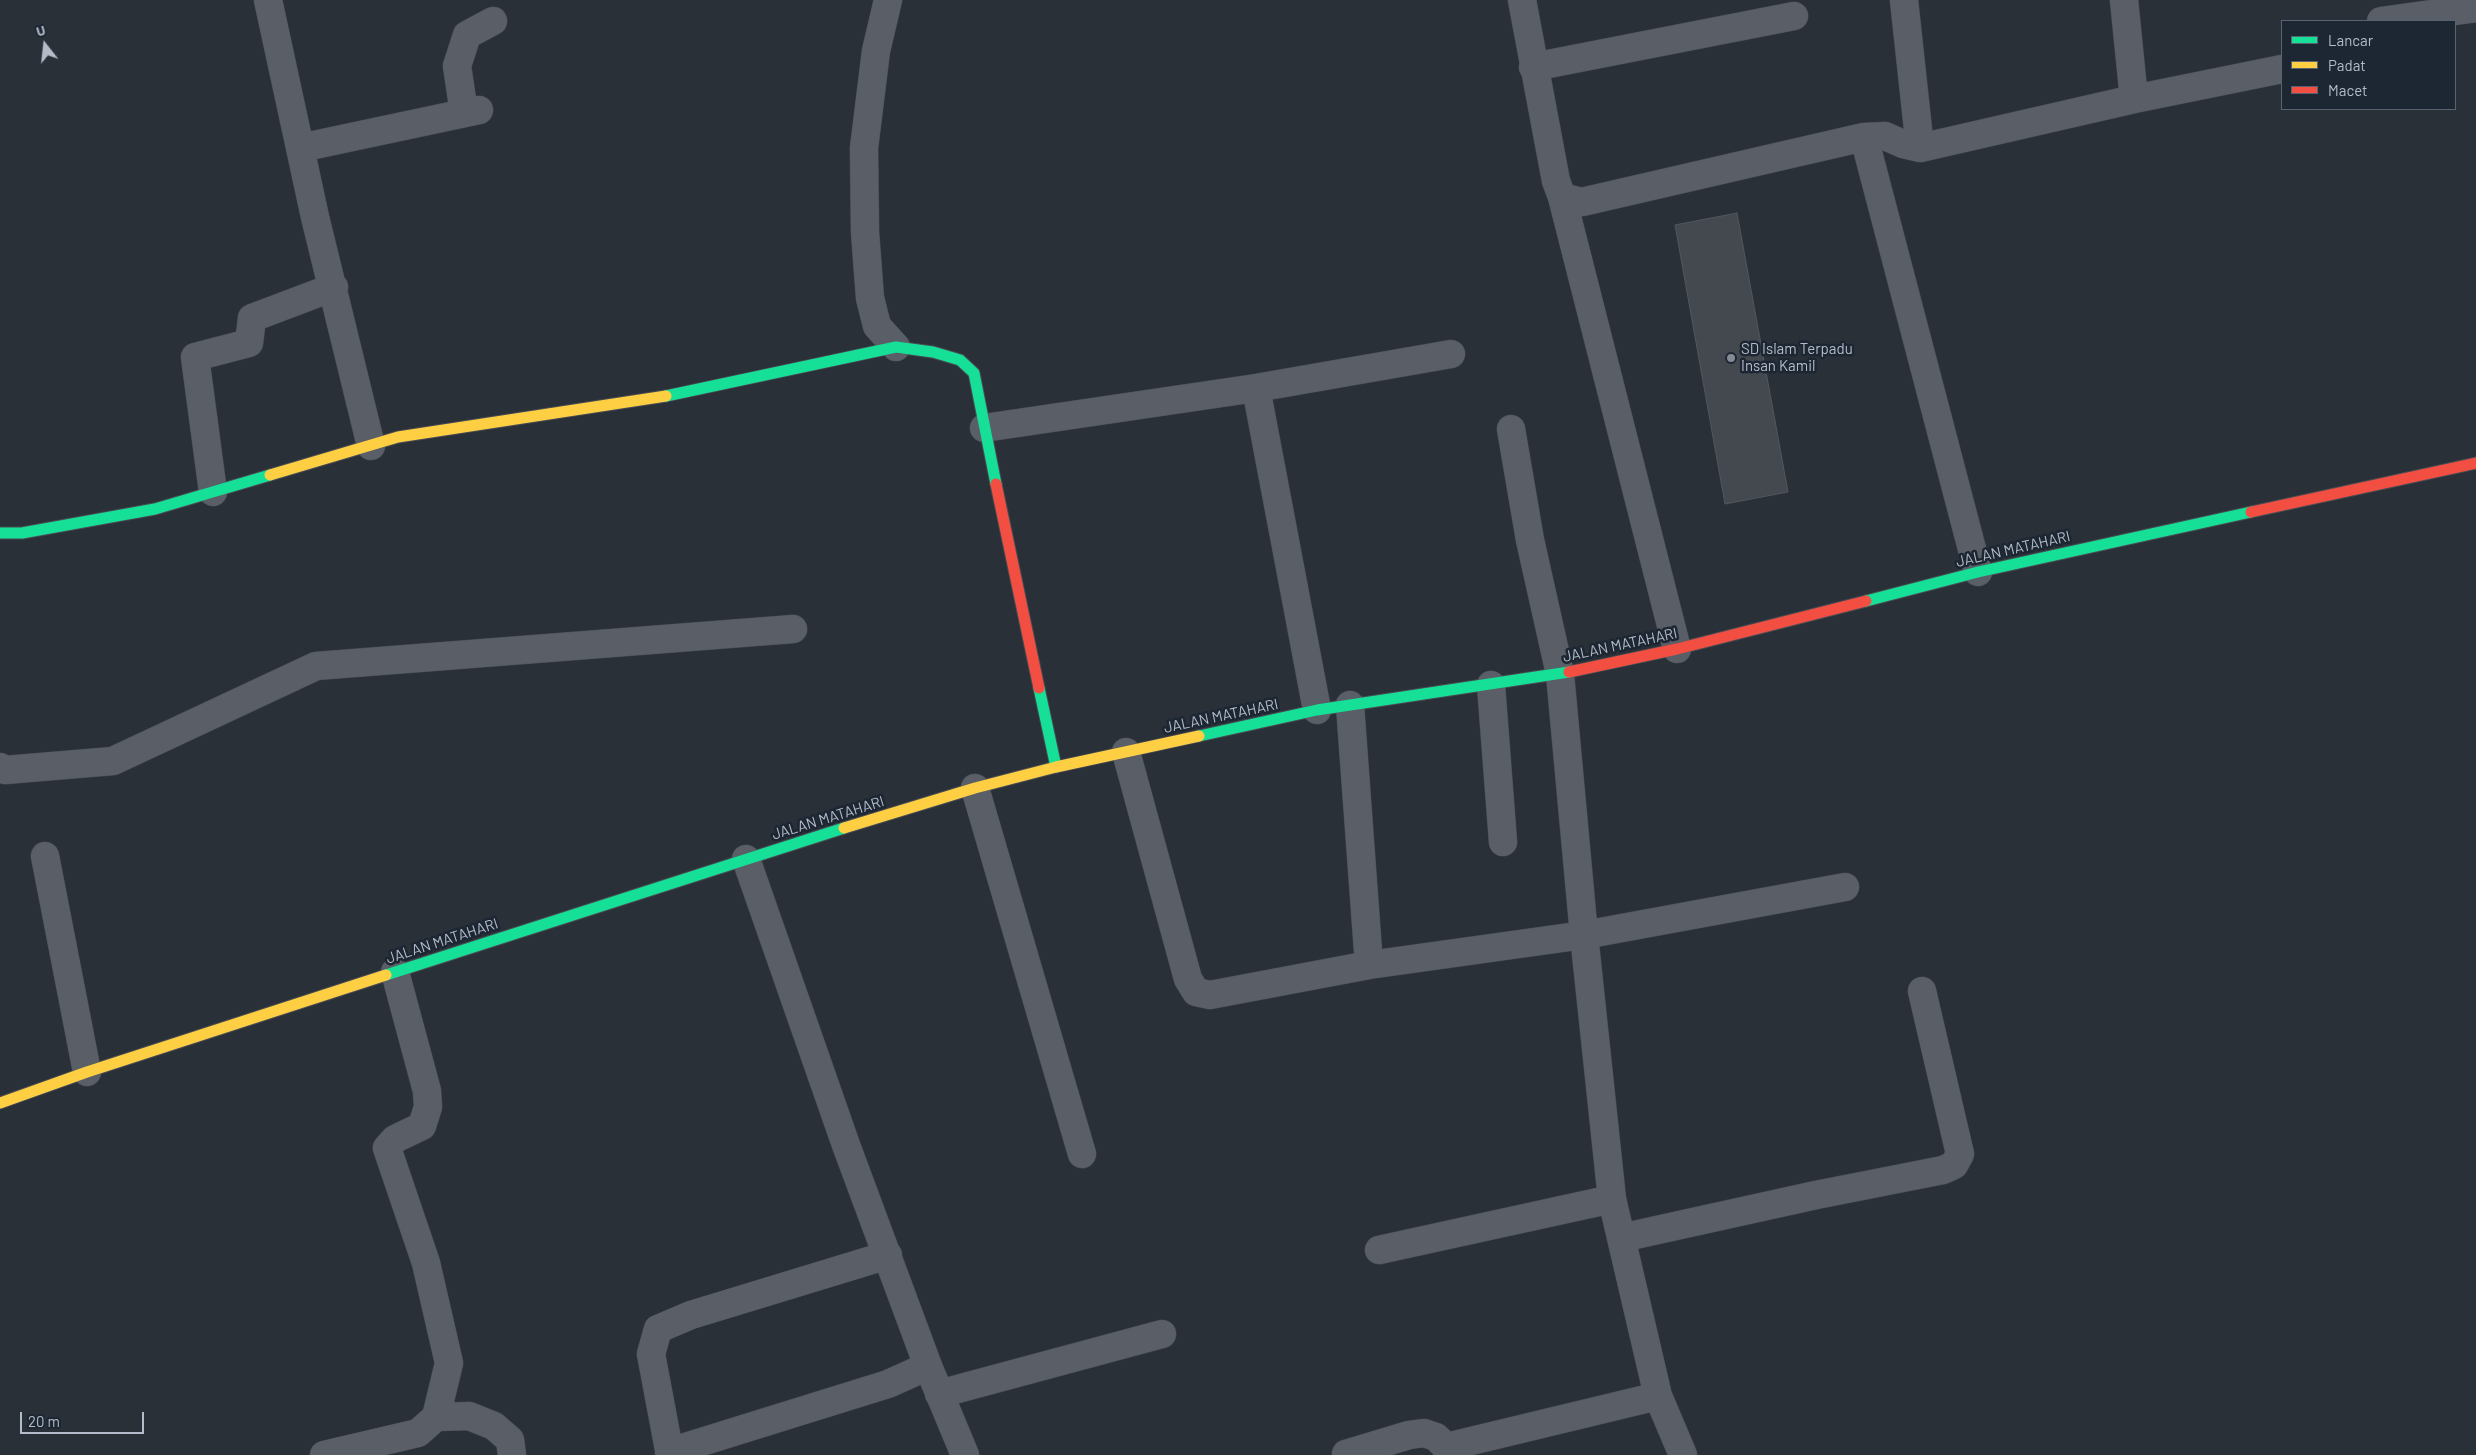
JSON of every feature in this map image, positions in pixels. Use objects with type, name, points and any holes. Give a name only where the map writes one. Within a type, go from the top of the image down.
[{"type":"street","points":[[268,0],[315,217],[334,287],[348,356],[371,446]]},
{"type":"street","points":[[888,0],[876,51],[864,148],[864,232],[870,298],[877,326],[896,347]]},
{"type":"street","points":[[1522,0],[1556,181],[1562,197],[1677,649]]},
{"type":"street","points":[[1904,0],[1920,148]]},
{"type":"street","points":[[2124,0],[2134,99]]},
{"type":"street","points":[[2388,20],[2476,8]]},
{"type":"street","points":[[1534,67],[1794,16]]},
{"type":"street","points":[[300,148],[471,112],[457,66],[467,35],[493,21]]},
{"type":"street","points":[[1562,197],[1582,202],[1864,137],[1885,136],[1920,148],[2134,99],[2281,69]]},
{"type":"street","points":[[1864,137],[1978,572]]},
{"type":"street","points":[[213,492],[195,357],[248,343],[252,318],[334,287]]},
{"type":"street","points":[[0,533],[22,533],[155,509],[398,437],[637,402],[896,347],[933,352],[960,360],[974,373],[1056,767]]},
{"type":"street","points":[[984,428],[1256,388],[1451,354]]},
{"type":"street","points":[[1256,388],[1317,710]]},
{"type":"street","points":[[1511,429],[1530,540],[1560,674],[1584,935],[1612,1199],[1658,1396],[1683,1455]]},
{"type":"street","name":"JALAN MATAHARI","points":[[0,1103],[87,1072],[746,858],[975,788],[1056,767],[1317,710],[1560,674],[1677,649],[1978,572],[2476,463]]},
{"type":"street","points":[[0,768],[5,770],[113,761],[316,666],[793,629]]},
{"type":"street","points":[[1491,685],[1503,842]]},
{"type":"street","points":[[1350,705],[1369,965]]},
{"type":"street","points":[[1126,752],[1188,979],[1196,992],[1210,995],[1369,965],[1584,935],[1845,887]]},
{"type":"street","points":[[975,788],[1082,1154]]},
{"type":"street","points":[[45,856],[87,1072]]},
{"type":"street","points":[[746,858],[846,1145],[963,1455]]},
{"type":"street","points":[[324,1455],[418,1433],[436,1416],[449,1364],[426,1263],[387,1148],[395,1139],[422,1126],[428,1107],[427,1092],[395,972]]},
{"type":"street","points":[[1621,1238],[1816,1195],[1943,1170],[1954,1165],[1960,1154],[1922,991]]},
{"type":"street","points":[[1379,1250],[1612,1199]]},
{"type":"street","points":[[888,1254],[691,1315],[658,1329],[651,1354],[670,1454],[888,1384],[928,1366]]},
{"type":"street","points":[[939,1394],[1162,1334]]},
{"type":"street","points":[[1346,1454],[1409,1435],[1424,1433],[1436,1437],[1447,1451],[1658,1396]]},
{"type":"street","points":[[436,1416],[469,1416],[494,1426],[510,1440],[512,1455]]},
{"type":"building","name":"SD Islam Terpadu Insan Kamil","points":[[1737,213],[1788,492],[1725,504],[1675,225]]},
{"type":"traffic: fast","points":[[666,396],[896,347],[933,352],[960,360],[974,373],[996,484]]},
{"type":"traffic: fast","points":[[0,533],[22,533],[155,509],[270,475]]},
{"type":"traffic: fast","points":[[1866,601],[1978,572],[2251,512]]},
{"type":"traffic: fast","points":[[1199,736],[1317,710],[1569,672]]},
{"type":"traffic: fast","points":[[1039,688],[1056,767]]},
{"type":"traffic: fast","points":[[386,975],[844,828]]},
{"type":"traffic: slow","points":[[270,475],[398,437],[666,396]]},
{"type":"traffic: slow","points":[[844,828],[975,788],[1056,767],[1199,736]]},
{"type":"traffic: slow","points":[[0,1103],[87,1072],[386,975]]},
{"type":"traffic: jam","points":[[2251,512],[2476,463]]},
{"type":"traffic: jam","points":[[996,484],[1039,688]]},
{"type":"traffic: jam","points":[[1569,672],[1677,649],[1866,601]]},
{"type":"place","name":"SD Islam Terpadu Insan Kamil","points":[[1731,358]]}]
